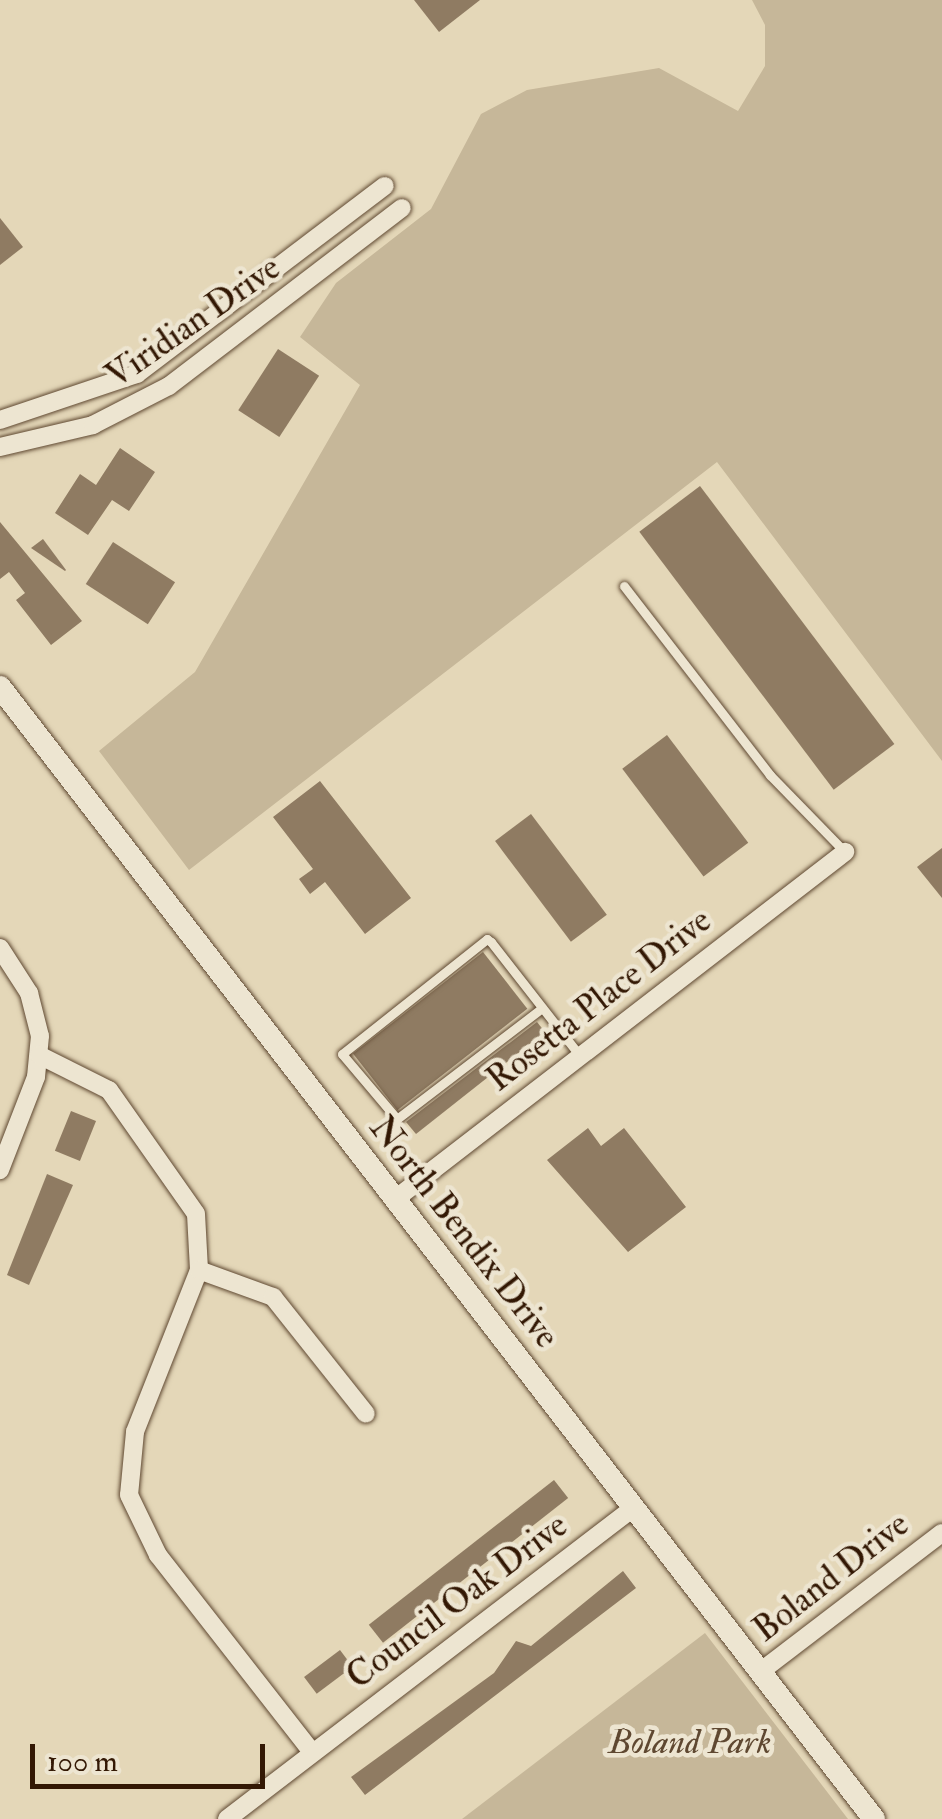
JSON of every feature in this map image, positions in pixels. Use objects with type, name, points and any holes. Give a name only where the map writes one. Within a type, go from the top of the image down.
[{"type":"street","name":"Viridian Drive","points":[[4,420],[136,374],[385,186]]},
{"type":"street","name":"Viridian Drive","points":[[6,446],[93,425],[150,396],[402,208]]},
{"type":"street","name":"North Bendix Drive","points":[[0,687],[874,1819]]},
{"type":"street","name":"Rosetta Place Drive","points":[[394,1200],[844,852]]},
{"type":"street","points":[[0,948],[29,993],[40,1056],[0,1170]]},
{"type":"street","points":[[40,1056],[96,1078],[172,1168],[196,1214],[199,1270],[135,1432],[130,1494],[158,1555],[312,1752]]},
{"type":"street","points":[[199,1270],[273,1297],[366,1414]]},
{"type":"street","name":"Council Oak Drive","points":[[227,1819],[632,1508]]},
{"type":"street","name":"Boland Drive","points":[[760,1672],[942,1532]]},
{"type":"lane","points":[[385,186],[402,208]]},
{"type":"lane","points":[[136,374],[150,396]]},
{"type":"lane","points":[[4,420],[6,446]]},
{"type":"lane","points":[[624,586],[770,775],[844,852]]},
{"type":"lane","points":[[542,1008],[397,1119],[342,1054],[487,939],[542,1008],[580,1056]]},
{"type":"green space","points":[[752,0],[942,0],[942,761],[717,462],[189,870],[99,751],[195,672],[360,385],[300,337],[336,283],[431,209],[481,114],[527,90],[659,68],[738,111],[765,66],[765,25]]},
{"type":"green space","name":"Boland Park","points":[[705,1633],[848,1819],[462,1819]]},
{"type":"building","points":[[414,0],[480,0],[439,32]]},
{"type":"building","points":[[0,218],[23,247],[0,265]]},
{"type":"building","points":[[278,349],[319,376],[279,437],[238,410]]},
{"type":"building","points":[[120,448],[155,472],[129,511],[112,500],[88,535],[55,513],[80,474],[96,485]]},
{"type":"building","points":[[700,486],[894,744],[834,790],[639,532]]},
{"type":"building","points":[[0,522],[82,621],[51,645],[16,600],[25,593],[9,572],[0,579]]},
{"type":"building","points":[[43,539],[66,570],[65,571],[31,548]]},
{"type":"building","points":[[113,542],[175,582],[148,624],[86,584]]},
{"type":"building","points":[[667,735],[748,843],[704,877],[622,769]]},
{"type":"building","points":[[320,781],[411,898],[365,934],[325,882],[310,894],[299,879],[313,869],[273,817]]},
{"type":"building","points":[[531,814],[607,915],[571,942],[495,841]]},
{"type":"building","points":[[942,848],[942,898],[917,867]]},
{"type":"building","points":[[483,952],[527,1009],[397,1110],[353,1054]]},
{"type":"building","points":[[537,1022],[545,1032],[416,1134],[406,1122]]},
{"type":"building","points":[[71,1111],[96,1121],[80,1161],[55,1151]]},
{"type":"building","points":[[588,1128],[601,1146],[624,1128],[686,1207],[628,1252],[547,1160]]},
{"type":"building","points":[[47,1174],[73,1185],[29,1285],[7,1275]]},
{"type":"building","points":[[554,1480],[568,1498],[383,1643],[369,1625]]},
{"type":"building","points":[[623,1571],[636,1588],[365,1795],[351,1777],[494,1673],[516,1641],[531,1646]]},
{"type":"building","points":[[340,1650],[353,1667],[317,1694],[304,1677]]}]
